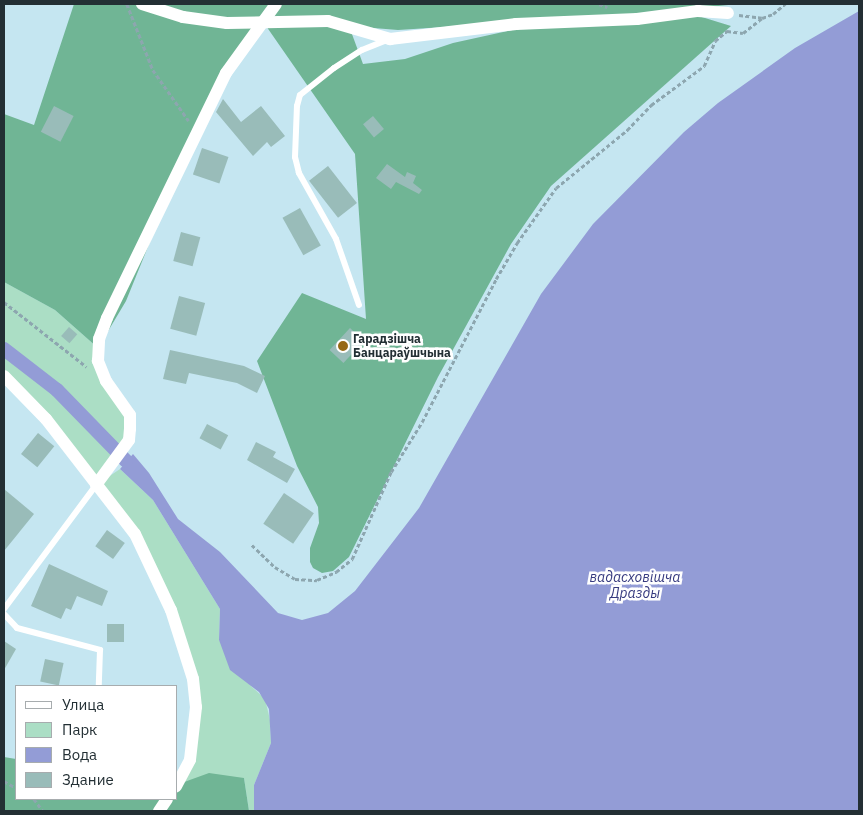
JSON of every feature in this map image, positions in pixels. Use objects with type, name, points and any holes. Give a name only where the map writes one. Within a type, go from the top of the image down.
[{"type":"street","points":[[142,4],[183,17],[227,24],[328,21],[390,39],[516,24],[638,19],[698,11],[728,14]]},
{"type":"street","points":[[99,479],[129,440],[130,416],[106,381],[98,361],[99,339],[104,325],[196,130],[226,73],[276,4]]},
{"type":"street","points":[[4,376],[46,419],[99,479],[135,534],[154,570],[171,610],[193,679],[195,736],[190,760],[178,782]]},
{"type":"street","points":[[159,811],[167,800]]},
{"type":"lane","points":[[358,305],[336,239],[299,173],[295,157],[297,106],[300,95],[334,68],[362,50],[390,39]]},
{"type":"lane","points":[[4,609],[99,479]]},
{"type":"lane","points":[[4,614],[17,628],[100,650],[99,685]]},
{"type":"path","points":[[127,4],[153,70],[196,130]]},
{"type":"path","points":[[252,545],[275,567],[295,579],[318,580],[336,572],[352,559],[391,472],[422,422],[496,279],[517,243],[556,188],[627,130],[651,104],[704,66],[715,41],[727,31],[743,33],[762,18],[773,14],[785,4]]},
{"type":"path","points":[[728,14],[762,18]]},
{"type":"path","points":[[4,302],[106,381]]},
{"type":"path","points":[[4,781],[15,787]]},
{"type":"path","points":[[35,800],[44,811]]},
{"type":"green space","points":[[74,4],[738,4],[641,14],[398,30],[349,26],[363,64],[405,59],[453,43],[517,29],[692,14],[731,26],[551,186],[511,244],[438,377],[349,557],[333,571],[322,573],[313,568],[310,562],[310,548],[319,523],[318,507],[297,466],[257,361],[302,293],[366,319],[355,154],[264,23],[195,131],[126,301],[98,348],[55,310],[4,282],[4,114],[34,125]]},
{"type":"green space","points":[[4,282],[55,310],[98,348],[130,429],[98,484],[120,469],[153,500],[220,609],[219,640],[252,687],[265,699],[270,720],[271,743],[254,785],[254,811],[249,811],[244,778],[178,785],[190,760],[193,679],[135,534],[4,376]]},
{"type":"green space","points":[[4,757],[15,759],[15,800],[178,800],[178,784],[209,773],[244,778],[249,811],[4,811]]},
{"type":"water","name":"вадасховішча Дразды","points":[[859,11],[859,811],[254,811],[254,785],[271,743],[269,709],[259,692],[230,670],[219,640],[220,609],[153,500],[120,469],[133,454],[149,473],[178,519],[220,552],[278,613],[302,620],[328,613],[355,591],[419,508],[541,294],[593,224],[684,132],[718,103],[795,48]]},
{"type":"building","points":[[223,99],[241,122],[261,106],[285,136],[271,147],[267,142],[253,156],[216,112]]},
{"type":"building","points":[[54,106],[74,116],[60,142],[41,132]]},
{"type":"building","points":[[373,116],[384,129],[374,137],[363,124]]},
{"type":"building","points":[[202,148],[228,157],[219,184],[193,174]]},
{"type":"building","points":[[387,164],[405,177],[407,172],[416,176],[413,183],[422,190],[419,194],[396,182],[391,189],[376,178]]},
{"type":"building","points":[[328,166],[357,203],[338,218],[309,181]]},
{"type":"building","points":[[300,208],[321,246],[303,255],[283,218]]},
{"type":"building","points":[[181,232],[200,237],[193,266],[173,261]]},
{"type":"building","points":[[179,296],[205,303],[196,336],[170,329]]},
{"type":"building","points":[[69,327],[77,334],[69,343],[61,336]]},
{"type":"building","points":[[350,328],[364,341],[343,363],[330,350]]},
{"type":"building","points":[[170,350],[244,366],[265,376],[257,393],[237,383],[189,373],[186,384],[163,379]]},
{"type":"building","points":[[207,424],[228,435],[221,449],[199,438]]},
{"type":"building","points":[[38,433],[54,446],[37,467],[21,454]]},
{"type":"building","points":[[256,442],[276,452],[273,457],[295,469],[287,483],[247,460]]},
{"type":"building","points":[[4,489],[34,514],[4,551]]},
{"type":"building","points":[[284,493],[314,513],[293,544],[263,524]]},
{"type":"building","points":[[107,530],[125,543],[113,559],[95,546]]},
{"type":"building","points":[[49,564],[108,591],[102,606],[77,596],[71,610],[66,608],[61,619],[31,606]]},
{"type":"building","points":[[107,624],[124,624],[124,642],[107,642]]},
{"type":"building","points":[[4,641],[16,649],[4,670]]},
{"type":"building","points":[[45,659],[64,663],[59,685],[40,681]]},
{"type":"waterway","points":[[4,349],[57,390],[126,461]]},
{"type":"place","name":"Гарадзішча Банцараўшчына","points":[[343,346]]}]
